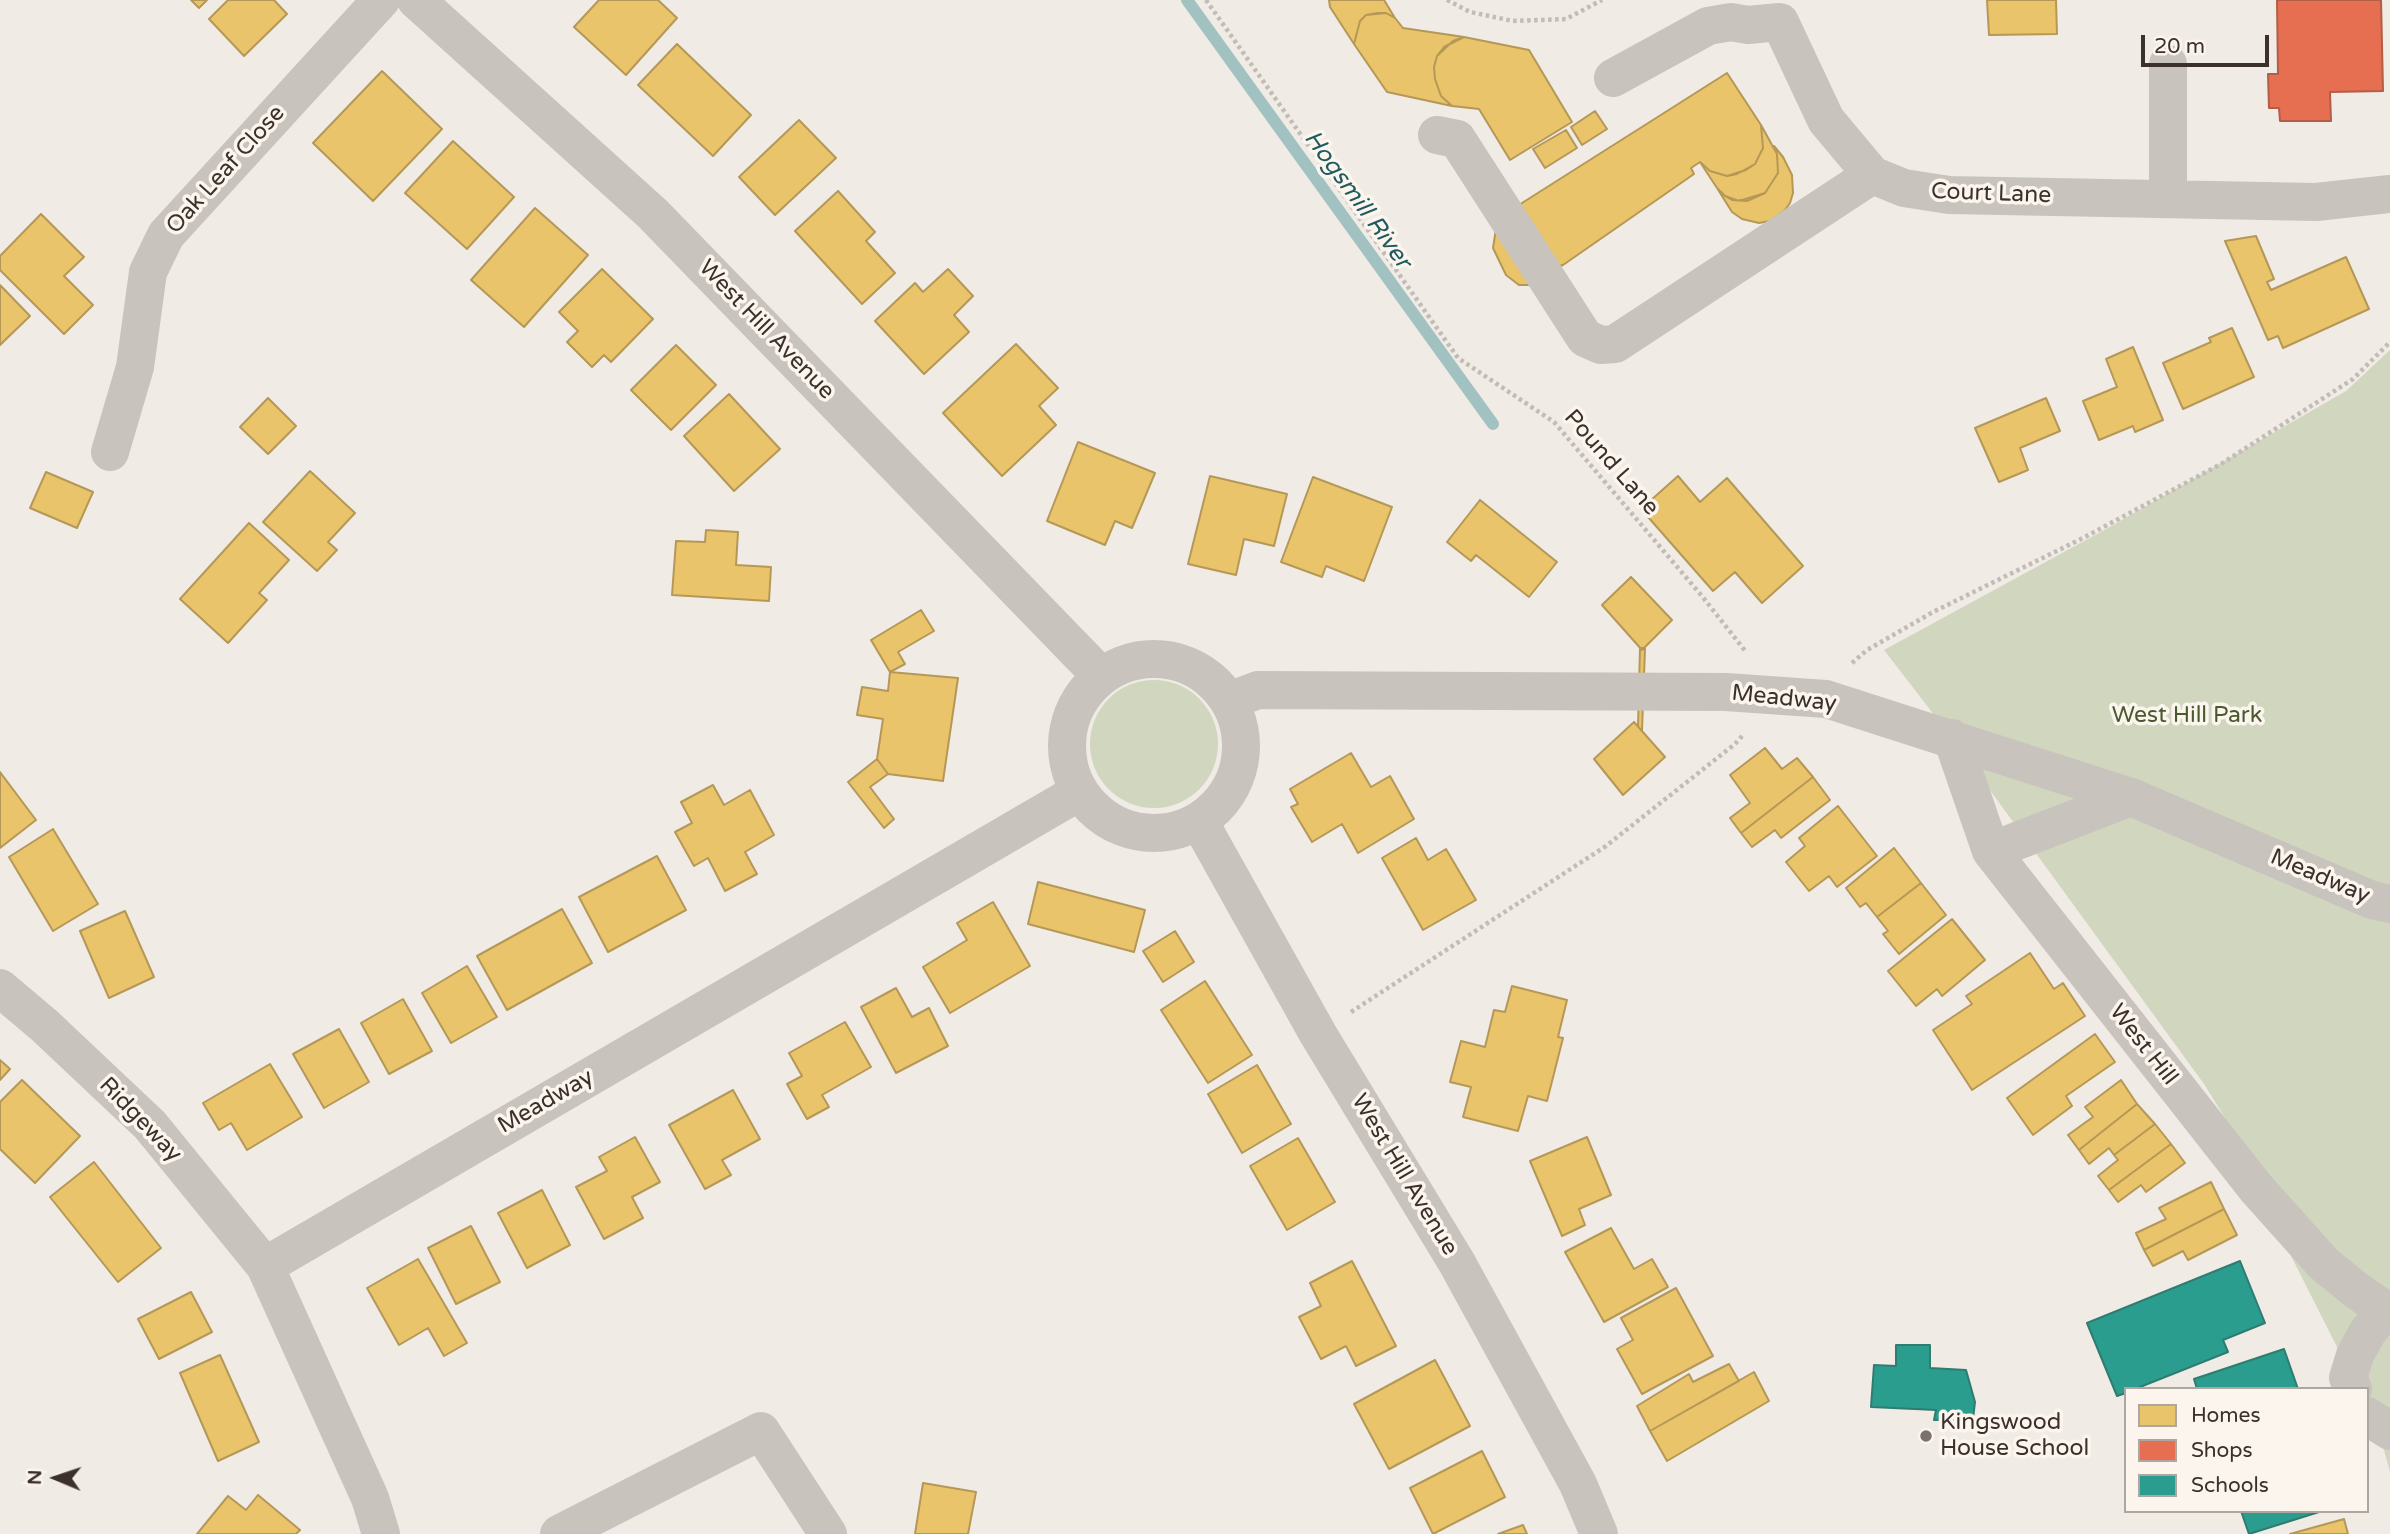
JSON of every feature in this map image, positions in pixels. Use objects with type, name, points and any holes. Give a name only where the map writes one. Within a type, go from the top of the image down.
[{"type":"street","name":"Oak Leaf Close","points":[[110,452],[135,368],[148,272],[166,235],[381,0]]},
{"type":"street","name":"West Hill Avenue","points":[[416,0],[653,214],[1101,676]]},
{"type":"street","name":"Court Lane","points":[[1613,78],[1708,26],[1731,22],[1780,22],[1826,120],[1872,175],[1904,188],[1949,195],[2316,202],[2390,194]]},
{"type":"street","points":[[2168,64],[2168,198]]},
{"type":"street","points":[[1437,135],[1457,139],[1585,338],[1601,345],[1615,344],[1872,175]]},
{"type":"street","points":[[1156,658],[1184,664],[1210,678],[1229,701],[1239,726],[1241,753],[1234,780],[1220,803],[1199,821],[1174,831],[1146,833],[1120,827],[1097,812],[1079,792],[1069,768],[1066,742],[1071,717],[1083,694],[1101,676],[1127,662],[1156,658]]},
{"type":"street","name":"Meadway","points":[[1229,701],[1258,690],[1685,692],[1826,699],[2131,797],[2372,900],[2390,904]]},
{"type":"street","name":"West Hill","points":[[1952,738],[1991,851],[2256,1188],[2324,1264],[2388,1311]]},
{"type":"street","name":"Meadway","points":[[265,1266],[1079,792]]},
{"type":"street","points":[[1991,851],[2131,797]]},
{"type":"street","name":"West Hill Avenue","points":[[1199,821],[1318,1034],[1457,1263],[1577,1484],[1599,1534]]},
{"type":"street","name":"Ridgeway","points":[[0,988],[45,1026],[150,1125],[265,1266]]},
{"type":"street","points":[[265,1266],[370,1498],[381,1534]]},
{"type":"street","points":[[2352,1387],[2348,1378],[2355,1355],[2367,1333],[2388,1311]]},
{"type":"street","points":[[2369,1417],[2390,1431]]},
{"type":"street","points":[[559,1534],[761,1431],[828,1534]]},
{"type":"path","name":"Pound Lane","points":[[1206,0],[1458,358],[1554,422],[1701,595],[1779,696]]},
{"type":"path","points":[[1447,0],[1470,12],[1513,21],[1566,19],[1602,0]]},
{"type":"path","points":[[1826,699],[1847,668],[1867,650],[1933,612],[2083,538],[2221,464],[2353,379],[2390,342]]},
{"type":"path","points":[[1318,1034],[1605,846],[1735,744],[1779,696]]},
{"type":"green space","name":"West Hill Park","points":[[2390,350],[2390,1472],[2378,1428],[2369,1410],[2369,1387],[2357,1387],[2284,1242],[2271,1192],[2204,1084],[1952,738],[1884,650],[2108,528],[2346,391]]},
{"type":"green space","points":[[1154,680],[1178,685],[1199,699],[1213,720],[1218,744],[1213,768],[1199,789],[1178,803],[1154,808],[1130,803],[1109,789],[1095,768],[1090,744],[1095,720],[1109,699],[1130,685]]},
{"type":"building: Homes","points":[[191,0],[207,0],[199,8]]},
{"type":"building: Homes","points":[[228,0],[274,0],[287,14],[244,56],[209,19]]},
{"type":"building: Homes","points":[[599,0],[658,0],[677,18],[626,75],[574,27]]},
{"type":"building: Homes","points":[[1329,0],[1384,0],[1395,18],[1386,13],[1366,15],[1360,21],[1354,44],[1330,7]]},
{"type":"building: Homes","points":[[1987,0],[2056,0],[2057,34],[1989,35]]},
{"type":"building: Homes","points":[[1386,13],[1395,18],[1403,28],[1464,37],[1444,47],[1437,56],[1434,67],[1441,96],[1452,106],[1387,92],[1354,44],[1360,21],[1366,15]]},
{"type":"building: Homes","points":[[1464,37],[1529,50],[1572,122],[1510,160],[1479,109],[1452,106],[1441,96],[1435,79],[1437,56],[1453,41]]},
{"type":"building: Homes","points":[[677,44],[751,115],[713,156],[638,85]]},
{"type":"building: Homes","points":[[382,71],[442,129],[373,201],[313,143]]},
{"type":"building: Homes","points":[[1727,73],[1761,125],[1763,148],[1755,164],[1737,174],[1727,176],[1710,171],[1700,162],[1691,168],[1694,174],[1563,265],[1554,267],[1514,212],[1522,203]]},
{"type":"building: Homes","points":[[1595,111],[1607,129],[1582,145],[1571,127]]},
{"type":"building: Homes","points":[[799,120],[836,158],[775,215],[739,177]]},
{"type":"building: Homes","points":[[1761,125],[1777,154],[1778,173],[1765,193],[1747,201],[1732,200],[1717,188],[1700,162],[1710,171],[1727,176],[1746,170],[1755,164],[1763,148]]},
{"type":"building: Homes","points":[[1566,130],[1577,148],[1545,168],[1533,149]]},
{"type":"building: Homes","points":[[453,141],[514,197],[467,249],[405,193]]},
{"type":"building: Homes","points":[[1774,146],[1792,175],[1793,193],[1790,203],[1770,221],[1759,223],[1742,219],[1732,212],[1717,188],[1725,196],[1739,201],[1765,193],[1778,173]]},
{"type":"building: Homes","points":[[838,191],[875,232],[866,241],[895,273],[862,304],[795,231]]},
{"type":"building: Homes","points":[[1522,203],[1514,212],[1554,267],[1563,265],[1530,285],[1519,285],[1506,275],[1493,248],[1496,229],[1508,212]]},
{"type":"building: Homes","points":[[535,208],[588,255],[524,327],[471,280]]},
{"type":"building: Homes","points":[[41,214],[84,257],[64,276],[93,305],[64,334],[0,270],[0,256]]},
{"type":"building: Homes","points":[[2256,236],[2274,279],[2267,282],[2271,290],[2346,257],[2369,309],[2283,348],[2278,336],[2268,340],[2225,241]]},
{"type":"building: Homes","points":[[602,269],[653,319],[611,362],[604,355],[592,367],[567,342],[578,331],[559,312]]},
{"type":"building: Homes","points":[[948,269],[973,296],[954,315],[969,332],[924,374],[875,321],[915,283],[923,292]]},
{"type":"building: Homes","points":[[0,285],[30,316],[0,345]]},
{"type":"building: Homes","points":[[2232,328],[2254,377],[2183,409],[2163,363],[2211,342],[2209,338]]},
{"type":"building: Homes","points":[[1016,344],[1058,388],[1039,406],[1056,425],[1002,476],[943,413]]},
{"type":"building: Homes","points":[[676,345],[716,385],[671,430],[631,390]]},
{"type":"building: Homes","points":[[2133,347],[2163,420],[2135,432],[2133,426],[2099,440],[2083,401],[2117,387],[2106,359]]},
{"type":"building: Homes","points":[[729,394],[780,449],[734,491],[684,436]]},
{"type":"building: Homes","points":[[268,398],[296,426],[268,454],[240,427]]},
{"type":"building: Homes","points":[[2046,398],[2060,431],[2020,448],[2028,470],[1999,482],[1975,428]]},
{"type":"building: Homes","points":[[1078,442],[1155,473],[1132,528],[1115,521],[1105,545],[1047,521]]},
{"type":"building: Homes","points":[[310,471],[355,513],[328,542],[337,550],[317,571],[263,522]]},
{"type":"building: Homes","points":[[46,472],[93,492],[77,528],[30,508]]},
{"type":"building: Homes","points":[[1210,476],[1287,494],[1274,546],[1244,539],[1236,575],[1188,564]]},
{"type":"building: Homes","points":[[1678,476],[1700,502],[1727,478],[1803,566],[1762,603],[1735,572],[1713,591],[1641,509]]},
{"type":"building: Homes","points":[[1313,477],[1392,507],[1364,581],[1326,566],[1322,577],[1281,562]]},
{"type":"building: Homes","points":[[1480,500],[1557,562],[1529,597],[1476,555],[1471,561],[1447,542]]},
{"type":"building: Homes","points":[[249,523],[289,560],[259,593],[267,600],[228,643],[180,599]]},
{"type":"building: Homes","points":[[706,530],[738,532],[736,565],[771,567],[769,601],[672,595],[676,541],[705,542]]},
{"type":"building: Homes","points":[[1631,577],[1672,620],[1642,650],[1602,605]]},
{"type":"building: Homes","points":[[921,610],[934,631],[898,652],[905,664],[890,672],[871,640]]},
{"type":"building: Homes","points":[[1640,648],[1645,648],[1642,731],[1638,726]]},
{"type":"building: Homes","points":[[890,672],[958,678],[943,781],[888,774],[877,759],[883,719],[857,715],[862,687],[888,691]]},
{"type":"building: Homes","points":[[1634,722],[1665,757],[1623,795],[1594,759]]},
{"type":"building: Homes","points":[[1765,748],[1782,769],[1797,758],[1813,777],[1741,833],[1730,818],[1750,803],[1730,775]]},
{"type":"building: Homes","points":[[1351,753],[1371,787],[1390,776],[1414,819],[1358,853],[1342,824],[1312,842],[1291,807],[1298,804],[1290,789]]},
{"type":"building: Homes","points":[[877,759],[888,774],[870,787],[894,819],[884,828],[848,782]]},
{"type":"building: Homes","points":[[0,772],[36,820],[0,848]]},
{"type":"building: Homes","points":[[1813,777],[1830,800],[1781,838],[1775,830],[1752,847],[1741,833]]},
{"type":"building: Homes","points":[[713,785],[724,805],[750,790],[774,835],[745,852],[757,874],[725,891],[708,858],[694,866],[675,832],[692,823],[681,802]]},
{"type":"building: Homes","points":[[1838,806],[1877,856],[1837,887],[1829,876],[1809,891],[1786,862],[1805,846],[1799,838]]},
{"type":"building: Homes","points":[[53,829],[98,904],[53,931],[9,857]]},
{"type":"building: Homes","points":[[1416,838],[1428,860],[1446,849],[1476,900],[1423,930],[1382,858]]},
{"type":"building: Homes","points":[[1894,848],[1921,883],[1877,917],[1866,903],[1860,907],[1846,888]]},
{"type":"building: Homes","points":[[657,856],[686,910],[608,952],[579,897]]},
{"type":"building: Homes","points":[[1038,882],[1145,910],[1134,952],[1028,924]]},
{"type":"building: Homes","points":[[1921,883],[1946,915],[1899,954],[1883,934],[1888,931],[1877,917]]},
{"type":"building: Homes","points":[[993,902],[1030,966],[950,1013],[923,967],[967,940],[957,923]]},
{"type":"building: Homes","points":[[562,909],[592,963],[507,1010],[477,956]]},
{"type":"building: Homes","points":[[125,911],[154,977],[109,998],[80,931]]},
{"type":"building: Homes","points":[[1952,919],[1985,960],[1942,996],[1937,989],[1916,1006],[1888,971]]},
{"type":"building: Homes","points":[[1175,931],[1194,962],[1163,982],[1143,951]]},
{"type":"building: Homes","points":[[2030,953],[2054,989],[2063,983],[2085,1016],[1972,1090],[1933,1030],[1972,1004],[1966,996]]},
{"type":"building: Homes","points":[[467,966],[497,1017],[451,1043],[422,993]]},
{"type":"building: Homes","points":[[1205,981],[1252,1055],[1208,1083],[1161,1010]]},
{"type":"building: Homes","points":[[1512,986],[1567,1000],[1558,1037],[1563,1038],[1547,1101],[1528,1096],[1518,1131],[1463,1117],[1471,1087],[1450,1082],[1461,1041],[1485,1047],[1494,1010],[1505,1012]]},
{"type":"building: Homes","points":[[896,988],[912,1017],[929,1008],[948,1046],[896,1073],[861,1007]]},
{"type":"building: Homes","points":[[403,999],[432,1051],[389,1074],[361,1023]]},
{"type":"building: Homes","points":[[845,1022],[871,1067],[822,1095],[829,1107],[807,1119],[787,1084],[802,1076],[789,1053]]},
{"type":"building: Homes","points":[[339,1029],[369,1082],[324,1108],[293,1054]]},
{"type":"building: Homes","points":[[2095,1034],[2115,1062],[2066,1096],[2072,1106],[2033,1135],[2007,1098]]},
{"type":"building: Homes","points":[[0,1060],[10,1069],[0,1080]]},
{"type":"building: Homes","points":[[270,1064],[302,1117],[247,1150],[231,1123],[219,1130],[203,1103]]},
{"type":"building: Homes","points":[[1257,1065],[1291,1124],[1242,1153],[1208,1094]]},
{"type":"building: Homes","points":[[22,1080],[80,1136],[35,1183],[0,1149],[0,1102]]},
{"type":"building: Homes","points":[[2121,1080],[2137,1104],[2079,1150],[2068,1135],[2093,1117],[2085,1107]]},
{"type":"building: Homes","points":[[733,1090],[760,1139],[722,1160],[731,1175],[705,1189],[669,1125]]},
{"type":"building: Homes","points":[[2137,1104],[2155,1124],[2114,1155],[2109,1148],[2089,1164],[2079,1150]]},
{"type":"building: Homes","points":[[2155,1124],[2171,1144],[2109,1190],[2098,1176],[2118,1160],[2114,1155]]},
{"type":"building: Homes","points":[[635,1137],[660,1182],[632,1197],[643,1218],[604,1239],[576,1187],[607,1171],[599,1157]]},
{"type":"building: Homes","points":[[1587,1137],[1611,1195],[1579,1209],[1585,1225],[1562,1236],[1530,1161]]},
{"type":"building: Homes","points":[[1298,1138],[1335,1202],[1287,1230],[1250,1166]]},
{"type":"building: Homes","points":[[2171,1144],[2185,1163],[2146,1192],[2141,1185],[2118,1202],[2109,1190]]},
{"type":"building: Homes","points":[[94,1162],[161,1248],[118,1282],[50,1197]]},
{"type":"building: Homes","points":[[2211,1182],[2224,1209],[2144,1250],[2136,1233],[2166,1219],[2159,1208]]},
{"type":"building: Homes","points":[[542,1190],[570,1245],[527,1268],[498,1213]]},
{"type":"building: Homes","points":[[2224,1209],[2237,1235],[2188,1260],[2183,1251],[2153,1266],[2144,1250]]},
{"type":"building: Homes","points":[[471,1226],[500,1282],[456,1304],[428,1248]]},
{"type":"building: Homes","points":[[1611,1228],[1634,1269],[1652,1259],[1668,1287],[1604,1322],[1565,1252]]},
{"type":"building: Homes","points":[[418,1259],[467,1343],[444,1356],[428,1328],[399,1345],[367,1288]]},
{"type":"building: Homes","points":[[1352,1261],[1396,1346],[1356,1366],[1346,1346],[1321,1359],[1299,1317],[1321,1306],[1310,1283]]},
{"type":"building: Homes","points":[[1676,1288],[1713,1356],[1642,1394],[1617,1349],[1633,1340],[1621,1318]]},
{"type":"building: Homes","points":[[191,1292],[212,1332],[159,1359],[138,1319]]},
{"type":"building: Homes","points":[[220,1355],[259,1442],[218,1461],[180,1373]]},
{"type":"building: Homes","points":[[1435,1360],[1470,1426],[1389,1469],[1354,1404]]},
{"type":"building: Homes","points":[[1729,1364],[1739,1381],[1650,1431],[1637,1406],[1689,1374],[1693,1382]]},
{"type":"building: Homes","points":[[1754,1372],[1769,1401],[1667,1461],[1650,1431]]},
{"type":"building: Homes","points":[[1482,1451],[1505,1497],[1433,1534],[1410,1488]]},
{"type":"building: Homes","points":[[923,1483],[976,1492],[968,1534],[915,1534]]},
{"type":"building: Homes","points":[[258,1495],[300,1530],[296,1534],[197,1534],[228,1496],[246,1510]]},
{"type":"building: Homes","points":[[2344,1519],[2348,1534],[2290,1534]]},
{"type":"building: Homes","points":[[1523,1525],[1527,1534],[1498,1534]]},
{"type":"building: Shops","points":[[2277,0],[2381,0],[2383,91],[2330,92],[2331,121],[2280,121],[2279,108],[2269,108],[2268,74],[2278,74]]},
{"type":"building: Schools","points":[[2240,1261],[2265,1323],[2223,1340],[2228,1352],[2140,1387],[2124,1387],[2124,1394],[2117,1396],[2087,1323]]},
{"type":"building: Schools","points":[[1896,1345],[1930,1345],[1930,1368],[1966,1370],[1975,1402],[1973,1419],[1934,1420],[1936,1410],[1871,1407],[1874,1365],[1896,1366]]},
{"type":"building: Schools","points":[[2284,1349],[2297,1387],[2196,1387],[2194,1379]]},
{"type":"building: Schools","points":[[2242,1513],[2316,1513],[2249,1534]]},
{"type":"waterway","name":"Hogsmill River","points":[[1187,0],[1493,424]]},
{"type":"place","name":"Kingswood House School","points":[[1926,1436]]}]
